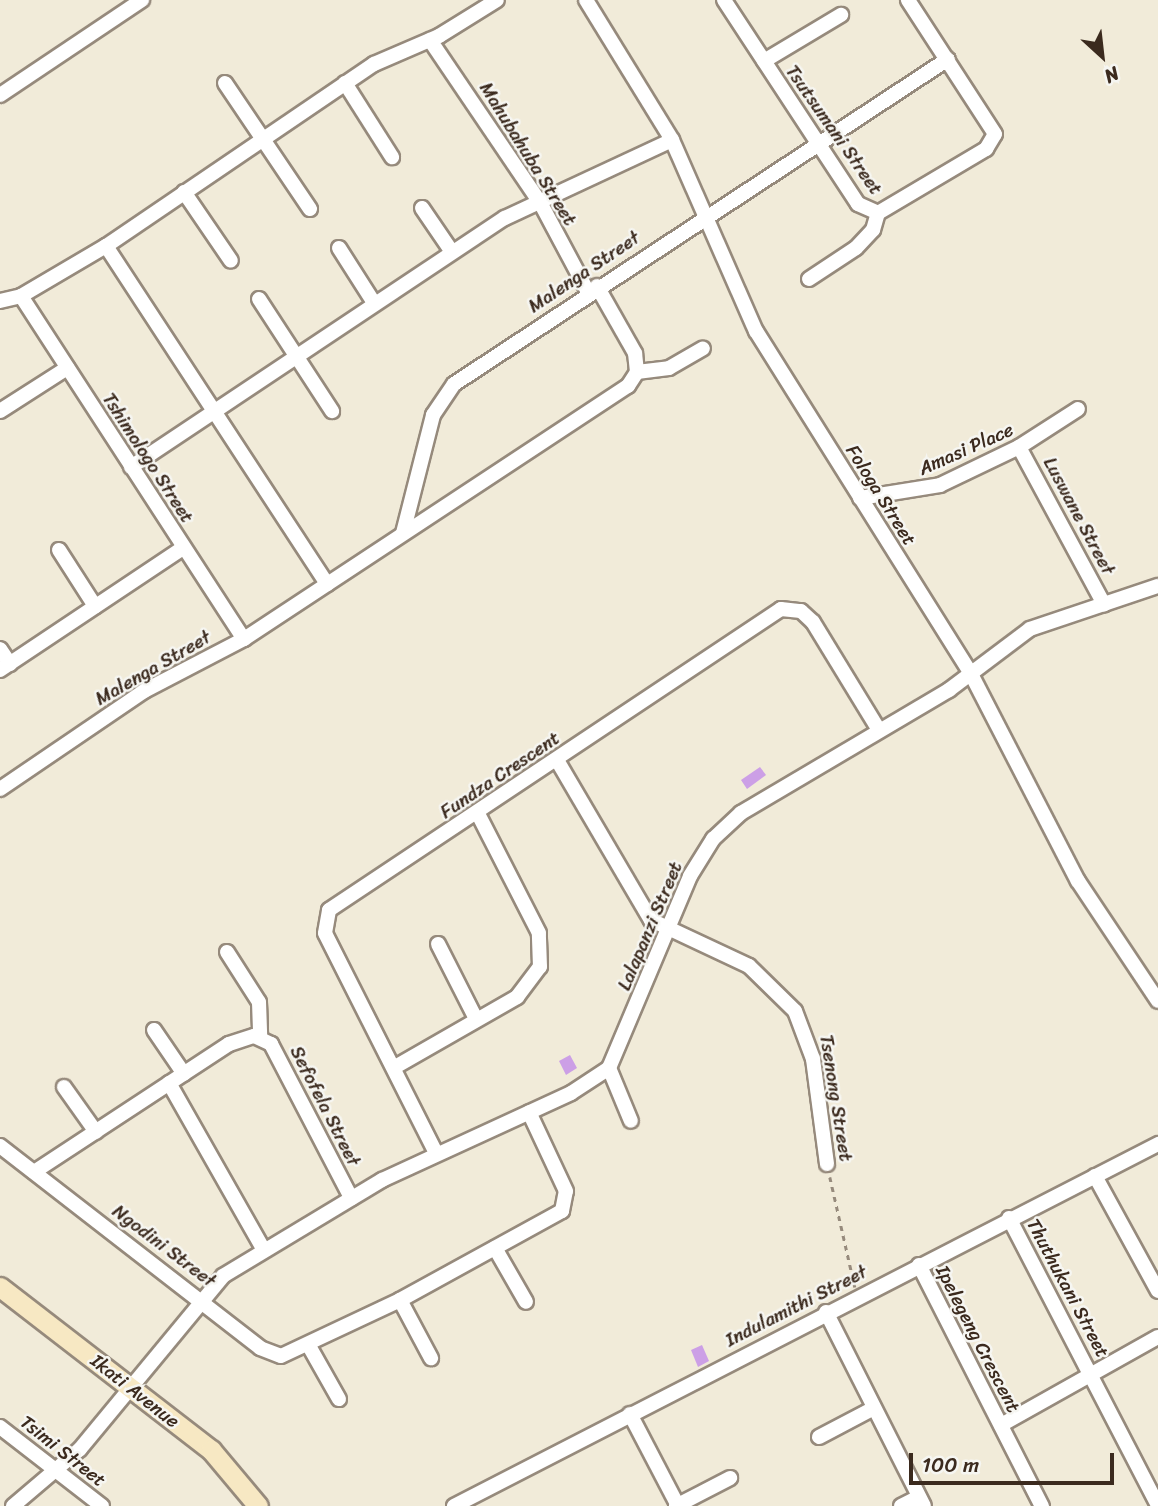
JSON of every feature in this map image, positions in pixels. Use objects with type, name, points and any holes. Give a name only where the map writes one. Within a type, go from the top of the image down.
[{"type":"street","points":[[0,95],[141,0]]},
{"type":"street","points":[[0,301],[21,296],[106,246],[345,83],[430,40],[497,0]]},
{"type":"street","name":"Fologa Street","points":[[586,0],[672,140],[756,331],[971,674],[1078,881],[1158,1002]]},
{"type":"street","name":"Tsutsumani Street","points":[[723,0],[858,204],[878,213]]},
{"type":"street","points":[[809,279],[856,248],[873,230],[878,213],[894,209],[993,139],[990,120],[908,0]]},
{"type":"street","name":"Tsutsumani Street","points":[[764,61],[841,15]]},
{"type":"street","name":"Mahubahuba Street","points":[[430,40],[541,204],[592,289],[635,353],[637,372]]},
{"type":"street","name":"Malenga Street","points":[[0,789],[144,691],[244,639],[402,533],[428,431],[444,394],[592,289],[815,140],[948,59]]},
{"type":"street","points":[[225,83],[310,209]]},
{"type":"street","points":[[345,83],[392,157]]},
{"type":"street","points":[[131,467],[452,252],[541,204],[672,140]]},
{"type":"street","points":[[184,192],[230,261]]},
{"type":"street","points":[[422,208],[452,252]]},
{"type":"street","points":[[106,246],[327,584]]},
{"type":"street","points":[[339,248],[374,303]]},
{"type":"street","name":"Tshimologo Street","points":[[21,296],[244,639]]},
{"type":"street","points":[[259,299],[332,411]]},
{"type":"street","points":[[402,533],[619,393],[637,372],[669,368],[704,348]]},
{"type":"street","points":[[0,411],[67,368]]},
{"type":"street","name":"Amasi Place","points":[[860,498],[932,488],[1020,447],[1078,409]]},
{"type":"street","name":"Luswane Street","points":[[1020,447],[1104,604]]},
{"type":"street","points":[[0,649],[5,667],[183,548]]},
{"type":"street","points":[[59,550],[95,606]]},
{"type":"street","name":"Lalapanzi Street","points":[[609,1068],[690,876],[726,825],[971,674],[1030,629],[1158,586]]},
{"type":"street","name":"Fundza Crescent","points":[[436,1153],[323,921],[333,906],[478,814],[768,616],[791,608],[813,622],[879,730]]},
{"type":"street","name":"Tsenong Street","points":[[557,760],[638,904],[668,930],[749,966],[795,1011],[813,1059],[827,1164]]},
{"type":"street","points":[[395,1067],[527,988],[542,955],[533,920],[478,814]]},
{"type":"street","points":[[438,944],[476,1019]]},
{"type":"street","points":[[34,1172],[229,1044],[260,1037],[259,1002],[227,952]]},
{"type":"street","points":[[154,1030],[184,1074]]},
{"type":"street","name":"Sefofela Street","points":[[260,1037],[279,1058],[351,1198]]},
{"type":"street","points":[[13,1506],[57,1473],[132,1389],[201,1297],[264,1250],[351,1198],[436,1153],[529,1112],[609,1068],[631,1121]]},
{"type":"street","points":[[169,1083],[221,1168],[264,1250]]},
{"type":"street","points":[[64,1087],[96,1132]]},
{"type":"street","name":"Ngodini Street","points":[[0,1146],[201,1297],[270,1354],[309,1346],[400,1300],[495,1248],[566,1204],[563,1182],[529,1112]]},
{"type":"street","name":"Indulamithi Street","points":[[454,1506],[826,1312],[1158,1144]]},
{"type":"street","points":[[1095,1176],[1158,1292]]},
{"type":"street","name":"Thuthukani Street","points":[[1009,1218],[1157,1506]]},
{"type":"street","points":[[495,1248],[526,1302]]},
{"type":"street","name":"Ipelegeng Crescent","points":[[919,1265],[1041,1506]]},
{"type":"street","name":"Ikati Avenue","points":[[0,1287],[211,1450],[258,1506]]},
{"type":"street","points":[[400,1300],[432,1358]]},
{"type":"street","points":[[826,1312],[922,1501],[901,1506]]},
{"type":"street","points":[[1001,1425],[1158,1337]]},
{"type":"street","points":[[309,1346],[339,1399]]},
{"type":"street","points":[[819,1437],[874,1408]]},
{"type":"street","points":[[630,1414],[677,1506],[730,1478]]},
{"type":"street","name":"Tsimi Street","points":[[0,1427],[102,1506]]},
{"type":"path","name":"Tsenong Street","points":[[827,1164],[856,1297]]},
{"type":"building","points":[[760,767],[766,775],[747,789],[741,780]]},
{"type":"building","points":[[570,1055],[577,1068],[566,1075],[559,1061]]},
{"type":"building","points":[[702,1345],[709,1361],[698,1367],[691,1350]]}]
